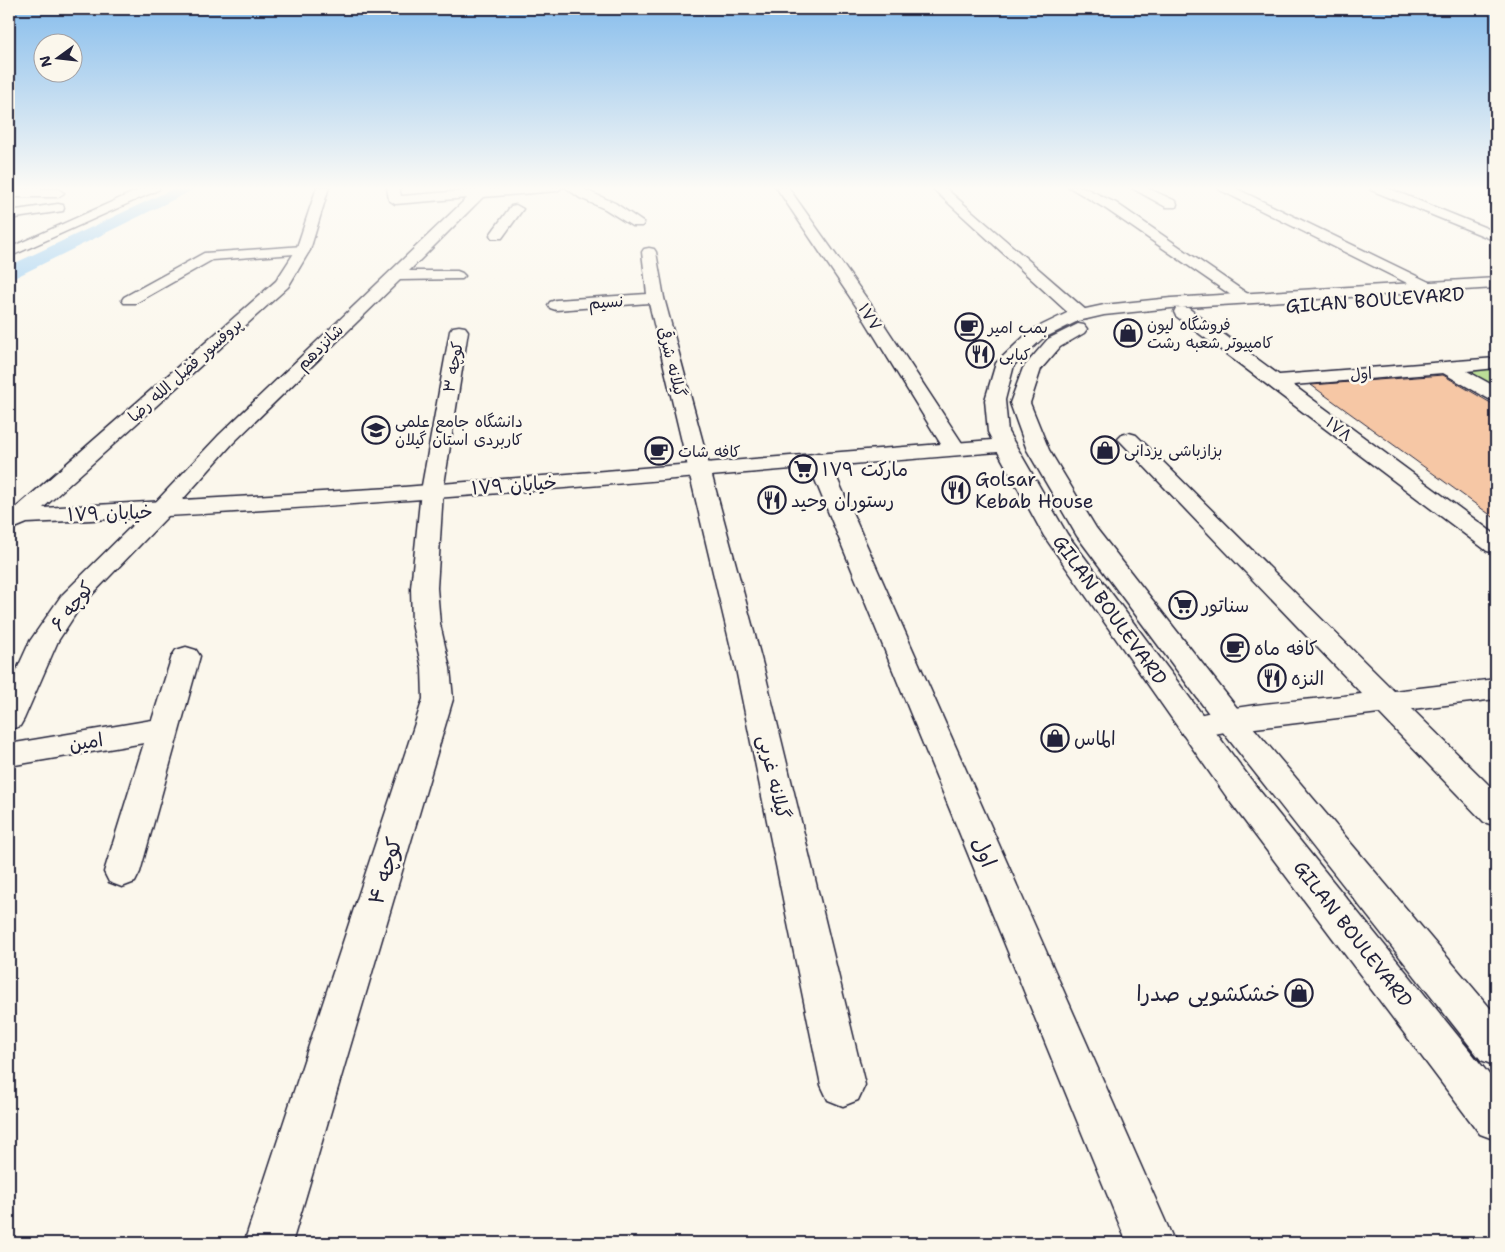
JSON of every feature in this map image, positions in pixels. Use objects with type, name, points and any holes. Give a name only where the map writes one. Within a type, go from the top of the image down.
[{"type":"street","points":[[9,253],[25,245]]},
{"type":"street","name":"پروفسور فضل الله رضا","points":[[15,521],[282,284],[304,245]]},
{"type":"street","name":"شانزدهم","points":[[160,511],[226,439],[425,245]]},
{"type":"street","name":"۱۷۷","points":[[823,245],[864,306],[955,449]]},
{"type":"street","points":[[1003,245],[1081,315]]},
{"type":"street","points":[[1169,245],[1247,299]]},
{"type":"street","points":[[1343,245],[1428,288]]},
{"type":"street","points":[[130,300],[209,256],[303,250]]},
{"type":"street","name":"گیلانه شرقی","points":[[649,252],[656,298],[700,471]]},
{"type":"street","points":[[394,275],[457,276]]},
{"type":"street","name":"GILAN BOULEVARD","points":[[1496,283],[1171,303],[1104,310],[1081,315],[1036,335],[1005,364],[995,400],[998,432],[1056,536],[1243,794],[1496,1118]]},
{"type":"street","name":"GILAN BOULEVARD","points":[[1496,293],[1182,312],[1117,318],[1083,326],[1054,343],[1032,368],[1020,402],[1038,450],[1086,531],[1230,720],[1496,1046]]},
{"type":"street","name":"نسیم","points":[[556,305],[656,298]]},
{"type":"street","name":"۱۷۸","points":[[1182,312],[1496,546]]},
{"type":"street","name":"کوچه ۳","points":[[432,491],[459,332]]},
{"type":"street","name":"اول","points":[[1275,381],[1496,363]]},
{"type":"street","points":[[1446,367],[1496,395]]},
{"type":"street","points":[[1129,439],[1385,702],[1496,812]]},
{"type":"street","name":"خیابان ۱۷۹","points":[[15,521],[700,471],[1006,445]]},
{"type":"street","name":"اول","points":[[818,460],[1150,1243]]},
{"type":"street","name":"گیلانه غربی","points":[[700,471],[750,669],[844,1085]]},
{"type":"street","name":"کوچه ۴","points":[[268,1243],[438,699],[436,668],[426,624],[424,588],[432,491]]},
{"type":"street","name":"کوچه ۶","points":[[9,719],[44,642],[70,602],[160,511]]},
{"type":"street","points":[[122,872],[186,656]]},
{"type":"street","points":[[1194,727],[1230,720],[1496,689]]},
{"type":"street","name":"امین","points":[[9,755],[164,729]]},
{"type":"green space","points":[[1496,366],[1496,388],[1462,369]]},
{"type":"building","points":[[1443,375],[1496,406],[1496,519],[1311,385]]},
{"type":"waterway","points":[[9,273],[66,245]]},
{"type":"place","name":"بمب امیر","points":[[969,327]]},
{"type":"place","name":"فروشگاه لیون کامپیوتر شعبه رشت","points":[[1128,333]]},
{"type":"place","name":"کبابی","points":[[980,354]]},
{"type":"place","name":"دانشگاه جامع علمی کاربردی استان گیلان","points":[[376,430]]},
{"type":"place","name":"بزازباشی یزدانی","points":[[1105,450]]},
{"type":"place","name":"کافه شات","points":[[659,451]]},
{"type":"place","name":"۱۷۹ مارکت","points":[[803,469]]},
{"type":"place","name":"Golsar Kebab House","points":[[956,490]]},
{"type":"place","name":"رستوران وحید","points":[[772,500]]},
{"type":"place","name":"سناتور","points":[[1183,605]]},
{"type":"place","name":"کافه ماه","points":[[1235,648]]},
{"type":"place","name":"النزه","points":[[1272,678]]},
{"type":"place","name":"الماس","points":[[1055,738]]},
{"type":"place","name":"خشکشویی صدرا","points":[[1299,993]]}]
